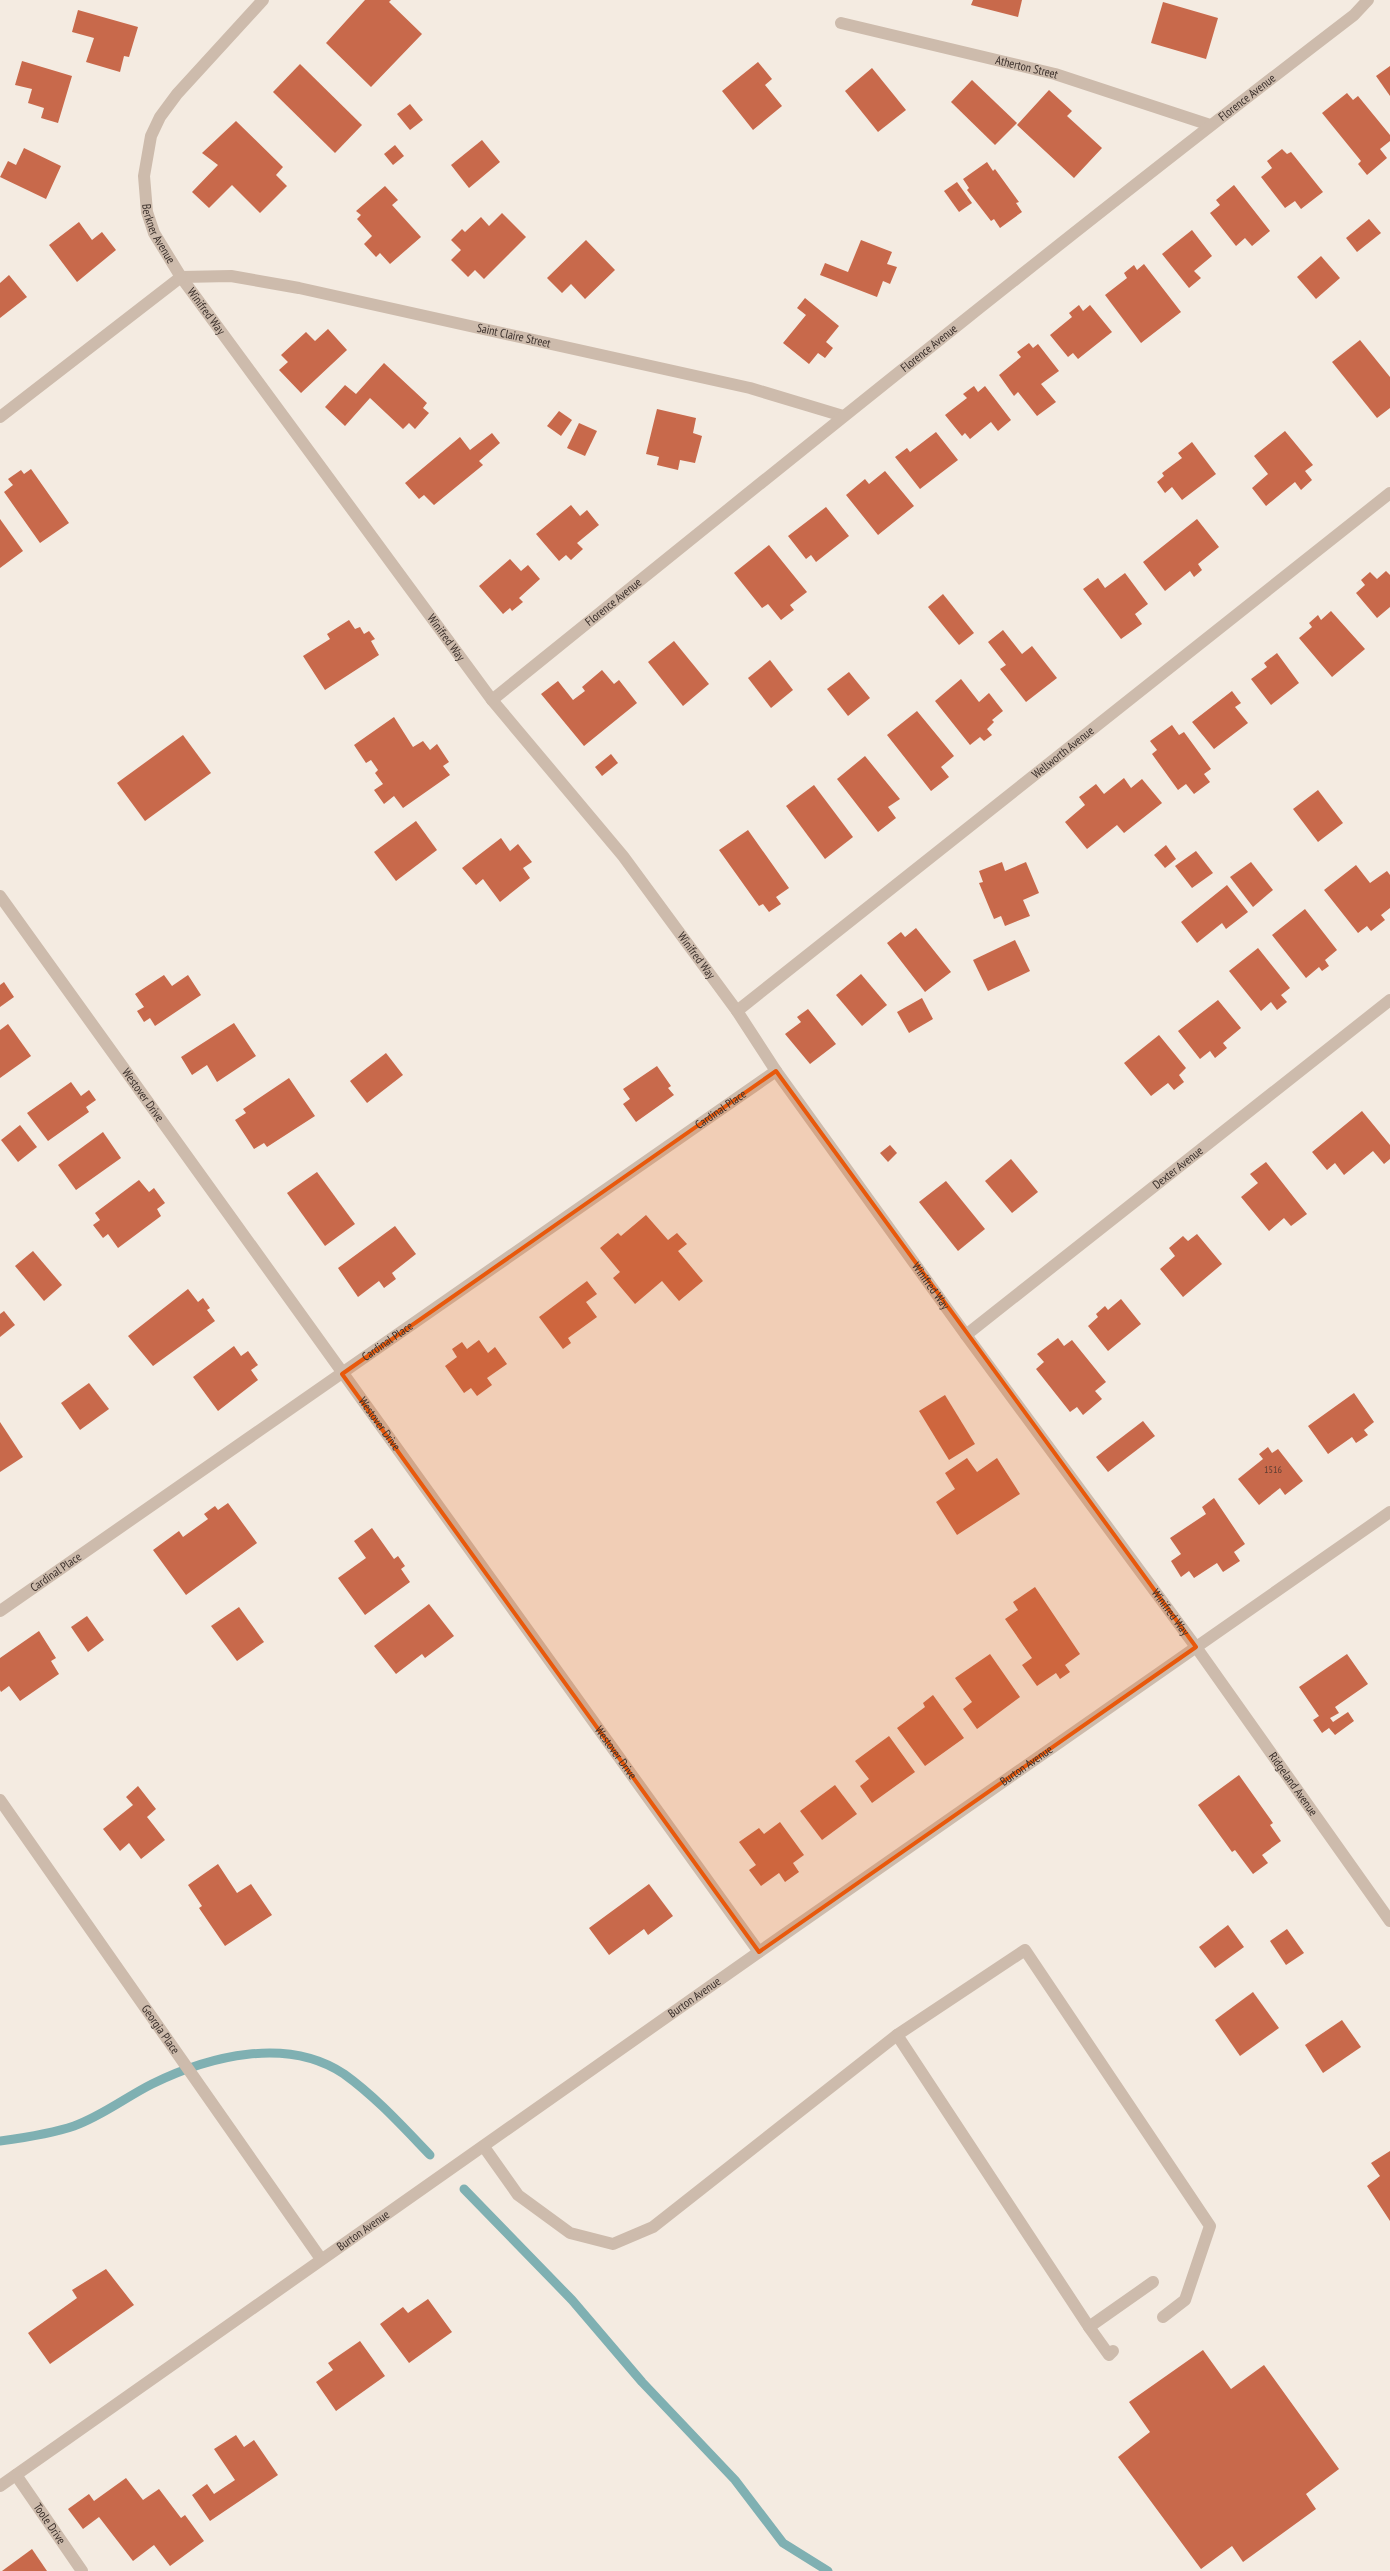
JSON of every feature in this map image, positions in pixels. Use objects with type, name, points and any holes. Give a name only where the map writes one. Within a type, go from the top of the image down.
[{"type":"street","name":"Berkner Avenue","points":[[0,417],[180,277],[154,233],[147,212],[144,176],[151,136],[160,117],[177,94],[263,0]]},
{"type":"street","name":"Florence Avenue","points":[[492,700],[844,416],[1210,125],[1354,15],[1368,0]]},
{"type":"street","name":"Atherton Street","points":[[841,22],[1055,74],[1210,125]]},
{"type":"street","name":"Saint Claire Street","points":[[180,277],[230,276],[299,288],[750,388],[844,416]]},
{"type":"street","name":"Winifred Way","points":[[180,277],[492,700],[623,856],[737,1011],[776,1071],[966,1335],[1196,1647]]},
{"type":"street","name":"Wellworth Avenue","points":[[737,1011],[1390,493]]},
{"type":"street","name":"Westover Drive","points":[[0,896],[759,1952]]},
{"type":"street","name":"Dexter Avenue","points":[[966,1335],[1390,1000]]},
{"type":"street","name":"Cardinal Place","points":[[0,1611],[776,1071]]},
{"type":"street","name":"Burton Avenue","points":[[0,2486],[759,1952],[1390,1512]]},
{"type":"street","name":"Ridgeland Avenue","points":[[1196,1647],[1390,1922]]},
{"type":"street","name":"Georgia Place","points":[[0,1800],[321,2259]]},
{"type":"street","points":[[484,2147],[518,2195],[570,2233],[613,2244],[653,2227],[898,2035],[1025,1950],[1210,2226],[1185,2300],[1162,2316]]},
{"type":"street","points":[[898,2035],[1089,2327],[1108,2355],[1113,2352]]},
{"type":"street","points":[[1089,2327],[1154,2282]]},
{"type":"street","name":"Toole Drive","points":[[16,2475],[82,2571]]},
{"type":"highlighted area","points":[[776,1071],[1196,1647],[759,1952],[342,1374]]},
{"type":"building","points":[[365,0],[391,0],[389,2],[422,34],[371,87],[326,43]]},
{"type":"building","points":[[973,0],[1022,0],[1018,17],[971,5]]},
{"type":"building","points":[[1163,2],[1218,18],[1206,59],[1151,43]]},
{"type":"building","points":[[78,10],[138,27],[129,57],[124,56],[120,72],[86,62],[94,38],[72,32]]},
{"type":"building","points":[[22,61],[72,76],[58,123],[41,118],[44,108],[28,103],[32,89],[15,85]]},
{"type":"building","points":[[758,62],[772,79],[765,85],[782,106],[753,130],[722,91]]},
{"type":"building","points":[[300,64],[362,125],[335,153],[273,92]]},
{"type":"building","points":[[1390,66],[1390,96],[1376,76]]},
{"type":"building","points":[[872,68],[906,110],[878,132],[845,91]]},
{"type":"building","points":[[972,80],[1017,123],[995,145],[951,102]]},
{"type":"building","points":[[1049,90],[1072,111],[1067,116],[1102,148],[1074,178],[1017,125]]},
{"type":"building","points":[[1347,93],[1353,100],[1358,96],[1390,135],[1390,141],[1380,149],[1387,158],[1367,175],[1358,164],[1361,161],[1322,113]]},
{"type":"building","points":[[410,104],[423,120],[410,130],[397,114]]},
{"type":"building","points":[[236,121],[283,167],[276,175],[287,186],[260,213],[232,185],[209,208],[192,192],[218,165],[202,153]]},
{"type":"building","points":[[482,140],[500,162],[469,188],[451,165]]},
{"type":"building","points":[[395,145],[404,156],[393,165],[384,154]]},
{"type":"building","points":[[24,148],[61,166],[46,199],[0,177],[8,161],[16,165]]},
{"type":"building","points":[[1282,149],[1287,154],[1291,152],[1323,192],[1301,209],[1295,201],[1285,208],[1261,177],[1272,168],[1267,161]]},
{"type":"building","points":[[987,162],[993,171],[995,169],[1019,202],[1016,203],[1022,212],[1000,228],[994,219],[991,221],[967,190],[969,188],[963,179]]},
{"type":"building","points":[[957,182],[972,203],[959,212],[944,191]]},
{"type":"building","points":[[1234,185],[1270,231],[1252,246],[1245,238],[1236,246],[1210,213],[1220,205],[1216,200]]},
{"type":"building","points":[[385,186],[398,200],[392,205],[421,237],[390,264],[380,253],[376,257],[364,244],[372,236],[357,219],[361,215],[356,211]]},
{"type":"building","points":[[502,213],[526,237],[484,279],[475,270],[468,277],[451,260],[461,250],[451,240],[462,229],[465,232],[481,217],[489,226]]},
{"type":"building","points":[[1369,219],[1381,233],[1357,252],[1346,238]]},
{"type":"building","points":[[79,222],[92,240],[102,232],[116,250],[77,282],[49,245]]},
{"type":"building","points":[[1192,230],[1212,256],[1194,271],[1201,278],[1189,288],[1162,254]]},
{"type":"building","points":[[586,240],[615,270],[585,299],[571,284],[562,293],[547,278]]},
{"type":"building","points":[[861,240],[892,252],[887,264],[897,267],[890,284],[883,281],[877,297],[820,275],[825,263],[848,272]]},
{"type":"building","points":[[1321,256],[1340,278],[1316,299],[1297,277]]},
{"type":"building","points":[[1144,264],[1181,312],[1141,343],[1105,295],[1127,278],[1124,273],[1134,265],[1137,270]]},
{"type":"building","points":[[9,275],[27,297],[0,318],[0,283]]},
{"type":"building","points":[[805,298],[839,326],[826,342],[833,348],[825,358],[818,353],[809,364],[783,343],[806,315],[797,308]]},
{"type":"building","points":[[1079,305],[1083,311],[1090,305],[1112,332],[1078,359],[1073,353],[1068,357],[1050,335],[1072,317],[1069,313]]},
{"type":"building","points":[[328,329],[347,350],[301,393],[279,370],[288,362],[281,355],[306,332],[315,341]]},
{"type":"building","points":[[1360,340],[1390,377],[1390,408],[1377,418],[1332,362]]},
{"type":"building","points":[[1029,343],[1033,348],[1038,344],[1059,371],[1041,384],[1056,402],[1037,416],[1018,392],[1014,396],[999,375],[1021,357],[1017,352]]},
{"type":"building","points":[[384,363],[427,403],[423,408],[429,413],[415,429],[409,423],[403,429],[370,398],[345,426],[325,407],[345,385],[356,394]]},
{"type":"building","points":[[974,386],[978,392],[985,386],[1011,420],[998,431],[991,422],[970,439],[965,433],[962,436],[945,415],[967,398],[963,394]]},
{"type":"building","points":[[657,409],[696,418],[693,433],[702,436],[695,463],[680,460],[678,470],[657,465],[659,457],[646,454]]},
{"type":"building","points":[[559,411],[572,420],[561,436],[547,426]]},
{"type":"building","points":[[579,423],[597,431],[585,456],[567,448]]},
{"type":"building","points":[[1285,431],[1313,465],[1305,471],[1312,480],[1301,490],[1295,482],[1266,506],[1252,488],[1268,474],[1254,456]]},
{"type":"building","points":[[936,432],[958,460],[920,489],[895,457],[907,448],[910,452]]},
{"type":"building","points":[[492,433],[500,443],[479,461],[483,465],[434,505],[424,495],[419,499],[405,483],[460,437],[470,450]]},
{"type":"building","points":[[1192,442],[1216,474],[1182,500],[1172,487],[1165,493],[1157,482],[1164,476],[1162,473],[1182,458],[1178,453]]},
{"type":"building","points":[[31,469],[69,523],[40,543],[4,492],[13,485],[8,479],[21,470],[24,474]]},
{"type":"building","points":[[885,471],[914,506],[878,535],[846,495],[865,479],[869,484]]},
{"type":"building","points":[[571,505],[580,516],[587,510],[599,525],[577,543],[583,549],[571,560],[566,555],[559,561],[536,534]]},
{"type":"building","points":[[826,507],[849,536],[816,562],[811,555],[806,559],[788,536]]},
{"type":"building","points":[[0,519],[23,551],[0,568]]},
{"type":"building","points":[[1197,519],[1219,547],[1198,564],[1202,570],[1194,577],[1190,571],[1165,591],[1143,562]]},
{"type":"building","points":[[769,545],[807,592],[790,605],[794,610],[781,620],[768,604],[762,608],[734,573]]},
{"type":"building","points":[[510,559],[521,571],[528,565],[540,579],[519,598],[523,602],[512,611],[510,608],[503,614],[479,586]]},
{"type":"building","points":[[1386,571],[1390,575],[1390,607],[1377,618],[1356,593],[1365,585],[1361,580],[1370,572],[1377,579]]},
{"type":"building","points":[[1125,573],[1148,604],[1135,614],[1142,624],[1121,639],[1083,589],[1098,578],[1105,588]]},
{"type":"building","points":[[943,594],[974,633],[959,645],[928,607]]},
{"type":"building","points":[[1331,611],[1365,649],[1332,677],[1299,638],[1312,627],[1309,623],[1318,615],[1321,620]]},
{"type":"building","points":[[349,620],[355,629],[360,627],[364,634],[369,631],[375,639],[371,641],[379,655],[325,690],[303,656],[330,639],[327,634]]},
{"type":"building","points":[[1003,630],[1022,654],[1032,646],[1057,678],[1026,702],[1000,669],[1006,665],[988,642]]},
{"type":"building","points":[[674,641],[709,684],[683,706],[648,662]]},
{"type":"building","points":[[1277,653],[1299,683],[1271,705],[1251,679],[1267,667],[1264,663]]},
{"type":"building","points":[[770,660],[793,690],[771,708],[748,678]]},
{"type":"building","points":[[602,670],[614,684],[619,680],[637,703],[584,746],[541,694],[558,681],[573,700],[585,691],[582,687]]},
{"type":"building","points":[[849,672],[870,698],[848,716],[827,689]]},
{"type":"building","points":[[961,679],[979,702],[989,693],[1003,711],[992,720],[994,722],[987,729],[992,735],[984,741],[980,737],[970,745],[935,701]]},
{"type":"building","points":[[1232,691],[1241,703],[1235,707],[1248,723],[1214,749],[1192,722]]},
{"type":"building","points":[[917,711],[954,756],[941,767],[949,777],[931,791],[887,735]]},
{"type":"building","points":[[394,717],[413,747],[423,741],[430,750],[437,744],[449,762],[443,766],[450,775],[403,808],[394,796],[384,804],[374,790],[383,784],[375,773],[378,770],[371,760],[366,763],[354,745]]},
{"type":"building","points":[[1172,725],[1179,735],[1184,732],[1211,769],[1204,774],[1210,782],[1194,794],[1186,784],[1178,790],[1152,754],[1157,750],[1150,741]]},
{"type":"building","points":[[183,735],[211,773],[145,821],[117,783]]},
{"type":"building","points":[[611,754],[618,763],[602,776],[595,767]]},
{"type":"building","points":[[865,756],[900,799],[888,807],[896,818],[878,832],[837,779]]},
{"type":"building","points":[[1124,778],[1131,788],[1142,779],[1162,803],[1124,833],[1117,825],[1087,849],[1065,822],[1085,805],[1079,797],[1096,784],[1104,794]]},
{"type":"building","points":[[814,785],[853,837],[825,859],[786,806]]},
{"type":"building","points":[[1318,790],[1343,823],[1318,842],[1293,809]]},
{"type":"building","points":[[416,821],[437,850],[396,881],[374,852]]},
{"type":"building","points":[[748,830],[789,888],[776,897],[781,904],[769,912],[763,904],[759,906],[719,850]]},
{"type":"building","points":[[501,838],[510,851],[518,844],[532,862],[523,868],[530,878],[500,902],[483,879],[476,885],[462,868]]},
{"type":"building","points":[[1166,845],[1176,859],[1165,868],[1154,855]]},
{"type":"building","points":[[1196,851],[1213,873],[1192,888],[1175,866]]},
{"type":"building","points":[[1002,862],[1005,871],[1026,862],[1039,893],[1023,900],[1030,916],[1005,926],[1001,916],[994,919],[979,883],[983,882],[979,871]]},
{"type":"building","points":[[1251,862],[1273,890],[1253,907],[1230,877]]},
{"type":"building","points":[[1356,865],[1370,883],[1387,871],[1390,875],[1390,908],[1381,915],[1385,920],[1371,931],[1367,926],[1358,933],[1324,890]]},
{"type":"building","points":[[1227,885],[1248,912],[1226,929],[1222,923],[1197,943],[1181,922]]},
{"type":"building","points":[[1305,909],[1337,950],[1325,960],[1329,966],[1322,971],[1319,967],[1306,978],[1272,935]]},
{"type":"building","points":[[916,928],[951,972],[925,992],[887,943],[901,932],[905,937]]},
{"type":"building","points":[[1015,940],[1030,971],[988,991],[973,960]]},
{"type":"building","points":[[1258,948],[1290,988],[1281,995],[1287,1002],[1277,1010],[1271,1002],[1261,1011],[1229,971]]},
{"type":"building","points":[[861,974],[887,1005],[862,1026],[836,995]]},
{"type":"building","points":[[164,975],[172,986],[188,975],[201,995],[155,1026],[150,1018],[144,1022],[137,1011],[144,1007],[135,994]]},
{"type":"building","points":[[4,982],[14,997],[0,1007],[0,985]]},
{"type":"building","points":[[922,998],[933,1019],[909,1033],[897,1012]]},
{"type":"building","points":[[1218,1000],[1241,1028],[1223,1043],[1227,1048],[1215,1058],[1210,1051],[1200,1059],[1178,1031]]},
{"type":"building","points":[[808,1009],[836,1044],[810,1064],[785,1034],[801,1022],[797,1017]]},
{"type":"building","points":[[234,1023],[256,1056],[217,1082],[207,1065],[192,1075],[181,1057]]},
{"type":"building","points":[[8,1024],[31,1056],[0,1078],[0,1030]]},
{"type":"building","points":[[1159,1035],[1186,1068],[1179,1075],[1184,1082],[1174,1090],[1168,1083],[1151,1096],[1124,1063]]},
{"type":"building","points":[[386,1053],[403,1075],[367,1103],[350,1081]]},
{"type":"building","points":[[657,1066],[671,1086],[668,1088],[674,1095],[636,1122],[623,1104],[630,1099],[623,1089]]},
{"type":"building","points":[[289,1078],[315,1116],[267,1147],[264,1143],[254,1149],[235,1120],[246,1113],[243,1109]]},
{"type":"building","points":[[71,1082],[81,1096],[89,1090],[96,1100],[86,1107],[89,1112],[48,1141],[27,1113]]},
{"type":"building","points":[[1362,1111],[1390,1145],[1390,1159],[1384,1164],[1373,1151],[1344,1175],[1335,1163],[1327,1170],[1312,1152]]},
{"type":"building","points":[[20,1125],[37,1147],[18,1162],[1,1140]]},
{"type":"building","points":[[103,1132],[121,1158],[76,1190],[58,1165]]},
{"type":"building","points":[[890,1145],[897,1153],[888,1162],[880,1153]]},
{"type":"building","points":[[1011,1159],[1038,1192],[1012,1213],[985,1181]]},
{"type":"building","points":[[1266,1162],[1307,1214],[1291,1226],[1284,1218],[1269,1231],[1241,1197],[1258,1183],[1250,1174]]},
{"type":"building","points":[[317,1172],[355,1224],[325,1246],[287,1193]]},
{"type":"building","points":[[139,1180],[149,1192],[154,1188],[165,1203],[157,1209],[161,1216],[118,1248],[108,1234],[103,1238],[93,1225],[100,1220],[95,1213]]},
{"type":"building","points":[[946,1181],[985,1229],[958,1251],[919,1202]]},
{"type":"building","points":[[646,1215],[668,1240],[677,1233],[687,1244],[678,1251],[703,1281],[679,1301],[662,1281],[635,1304],[613,1278],[620,1272],[600,1248],[618,1233],[621,1236]]},
{"type":"building","points":[[395,1226],[416,1254],[392,1273],[396,1279],[384,1288],[379,1281],[358,1297],[338,1268]]},
{"type":"building","points":[[1197,1234],[1222,1264],[1183,1297],[1160,1269],[1175,1256],[1169,1248],[1183,1236],[1188,1241]]},
{"type":"building","points":[[33,1251],[62,1285],[44,1301],[15,1266]]},
{"type":"building","points":[[587,1281],[597,1294],[586,1302],[597,1317],[568,1338],[571,1343],[563,1349],[539,1317]]},
{"type":"building","points":[[188,1289],[198,1302],[203,1298],[210,1308],[207,1310],[215,1321],[153,1366],[128,1336]]},
{"type":"building","points":[[1121,1299],[1141,1324],[1108,1351],[1088,1326],[1098,1317],[1096,1314],[1105,1306],[1108,1310]]},
{"type":"building","points":[[4,1311],[15,1325],[0,1337],[0,1314]]},
{"type":"building","points":[[1058,1338],[1064,1346],[1072,1340],[1106,1382],[1095,1391],[1102,1399],[1083,1415],[1077,1407],[1070,1412],[1036,1369],[1044,1362],[1037,1354]]},
{"type":"building","points":[[479,1340],[488,1353],[495,1347],[507,1364],[487,1378],[492,1385],[477,1396],[471,1388],[464,1393],[445,1366],[457,1357],[452,1349],[462,1342],[467,1349]]},
{"type":"building","points":[[234,1346],[241,1356],[248,1351],[258,1365],[251,1370],[258,1380],[218,1411],[193,1377]]},
{"type":"building","points":[[89,1383],[109,1409],[80,1430],[61,1403]]},
{"type":"building","points":[[1354,1393],[1374,1422],[1364,1430],[1368,1435],[1356,1443],[1352,1437],[1328,1454],[1308,1426]]},
{"type":"building","points":[[945,1395],[975,1444],[949,1460],[919,1411]]},
{"type":"building","points":[[1143,1421],[1155,1436],[1108,1472],[1096,1457]]},
{"type":"building","points":[[0,1422],[23,1457],[0,1472]]},
{"type":"building","points":[[1268,1447],[1272,1453],[1278,1449],[1303,1481],[1285,1495],[1280,1488],[1259,1505],[1238,1479],[1263,1459],[1259,1454]]},
{"type":"building","points":[[967,1458],[977,1472],[997,1458],[1020,1494],[957,1535],[936,1502],[955,1489],[945,1473]]},
{"type":"building","points":[[1214,1498],[1245,1544],[1234,1552],[1240,1561],[1223,1572],[1217,1563],[1194,1578],[1189,1571],[1181,1577],[1171,1561],[1181,1554],[1170,1538],[1206,1514],[1202,1507]]},
{"type":"building","points":[[228,1503],[257,1543],[186,1595],[153,1550],[179,1531],[183,1537],[208,1519],[204,1514],[215,1506],[218,1510]]},
{"type":"building","points":[[372,1528],[394,1559],[398,1556],[405,1566],[401,1569],[410,1582],[365,1615],[338,1578],[366,1558],[354,1541]]},
{"type":"building","points":[[1035,1587],[1080,1654],[1065,1665],[1070,1672],[1060,1679],[1056,1673],[1037,1686],[1022,1665],[1032,1658],[1005,1619],[1018,1610],[1013,1602]]},
{"type":"building","points":[[429,1604],[454,1636],[425,1658],[422,1654],[396,1674],[374,1646]]},
{"type":"building","points":[[239,1607],[264,1642],[237,1661],[211,1626]]},
{"type":"building","points":[[87,1616],[104,1640],[88,1652],[71,1627]]},
{"type":"building","points":[[39,1631],[56,1658],[51,1661],[59,1674],[20,1701],[9,1686],[1,1692],[0,1690],[0,1658]]},
{"type":"building","points":[[990,1654],[1020,1697],[977,1729],[963,1709],[972,1702],[955,1678]]},
{"type":"building","points":[[1347,1654],[1368,1684],[1335,1707],[1339,1713],[1330,1718],[1333,1722],[1348,1712],[1354,1721],[1335,1735],[1329,1728],[1322,1733],[1313,1720],[1319,1716],[1299,1687]]},
{"type":"building","points":[[933,1695],[964,1738],[925,1766],[897,1728],[925,1707],[923,1703]]},
{"type":"building","points":[[889,1736],[915,1772],[872,1803],[860,1786],[869,1779],[855,1761]]},
{"type":"building","points":[[1239,1775],[1273,1823],[1270,1825],[1281,1841],[1262,1855],[1268,1863],[1253,1874],[1235,1850],[1232,1852],[1198,1805]]},
{"type":"building","points":[[835,1785],[857,1814],[822,1840],[800,1811]]},
{"type":"building","points":[[138,1786],[156,1809],[147,1817],[165,1840],[141,1859],[129,1843],[120,1851],[103,1829],[133,1805],[126,1797]]},
{"type":"building","points":[[780,1822],[804,1855],[793,1863],[799,1872],[785,1882],[779,1873],[761,1886],[749,1870],[756,1865],[739,1842],[759,1828],[764,1834]]},
{"type":"building","points":[[218,1864],[237,1893],[251,1884],[272,1915],[225,1946],[199,1908],[202,1906],[188,1885]]},
{"type":"building","points":[[649,1884],[673,1916],[648,1935],[644,1929],[609,1955],[589,1928]]},
{"type":"building","points":[[1228,1925],[1244,1947],[1215,1968],[1199,1947]]},
{"type":"building","points":[[1287,1929],[1304,1953],[1286,1965],[1270,1941]]},
{"type":"building","points":[[1253,1992],[1279,2028],[1240,2056],[1215,2020]]},
{"type":"building","points":[[1342,2020],[1361,2047],[1323,2073],[1305,2045]]},
{"type":"building","points":[[1390,2151],[1390,2221],[1367,2186],[1380,2176],[1371,2163]]},
{"type":"building","points":[[106,2269],[134,2305],[50,2364],[28,2333],[77,2298],[72,2290]]},
{"type":"building","points":[[428,2299],[452,2332],[409,2363],[380,2324],[403,2307],[408,2313]]},
{"type":"building","points":[[360,2341],[385,2376],[336,2411],[316,2382],[333,2370],[328,2363]]},
{"type":"building","points":[[1203,2350],[1231,2389],[1264,2365],[1339,2469],[1306,2494],[1316,2509],[1243,2562],[1232,2546],[1201,2569],[1118,2457],[1150,2432],[1129,2402]]},
{"type":"building","points":[[236,2435],[244,2447],[254,2440],[278,2475],[210,2521],[192,2495],[207,2484],[214,2494],[235,2480],[214,2449]]},
{"type":"building","points":[[126,2478],[143,2500],[159,2489],[181,2518],[185,2515],[204,2541],[170,2566],[154,2545],[133,2561],[99,2517],[83,2529],[68,2509],[89,2494],[94,2501]]},
{"type":"building","points":[[32,2549],[47,2571],[2,2571]]},
{"type":"waterway","points":[[0,2141],[48,2133],[74,2126],[94,2117],[152,2084],[198,2065],[248,2054],[273,2053],[298,2056],[322,2062],[344,2074],[378,2102],[430,2155]]},
{"type":"waterway","points":[[464,2189],[572,2300],[642,2382],[735,2480],[783,2543],[828,2571]]}]
